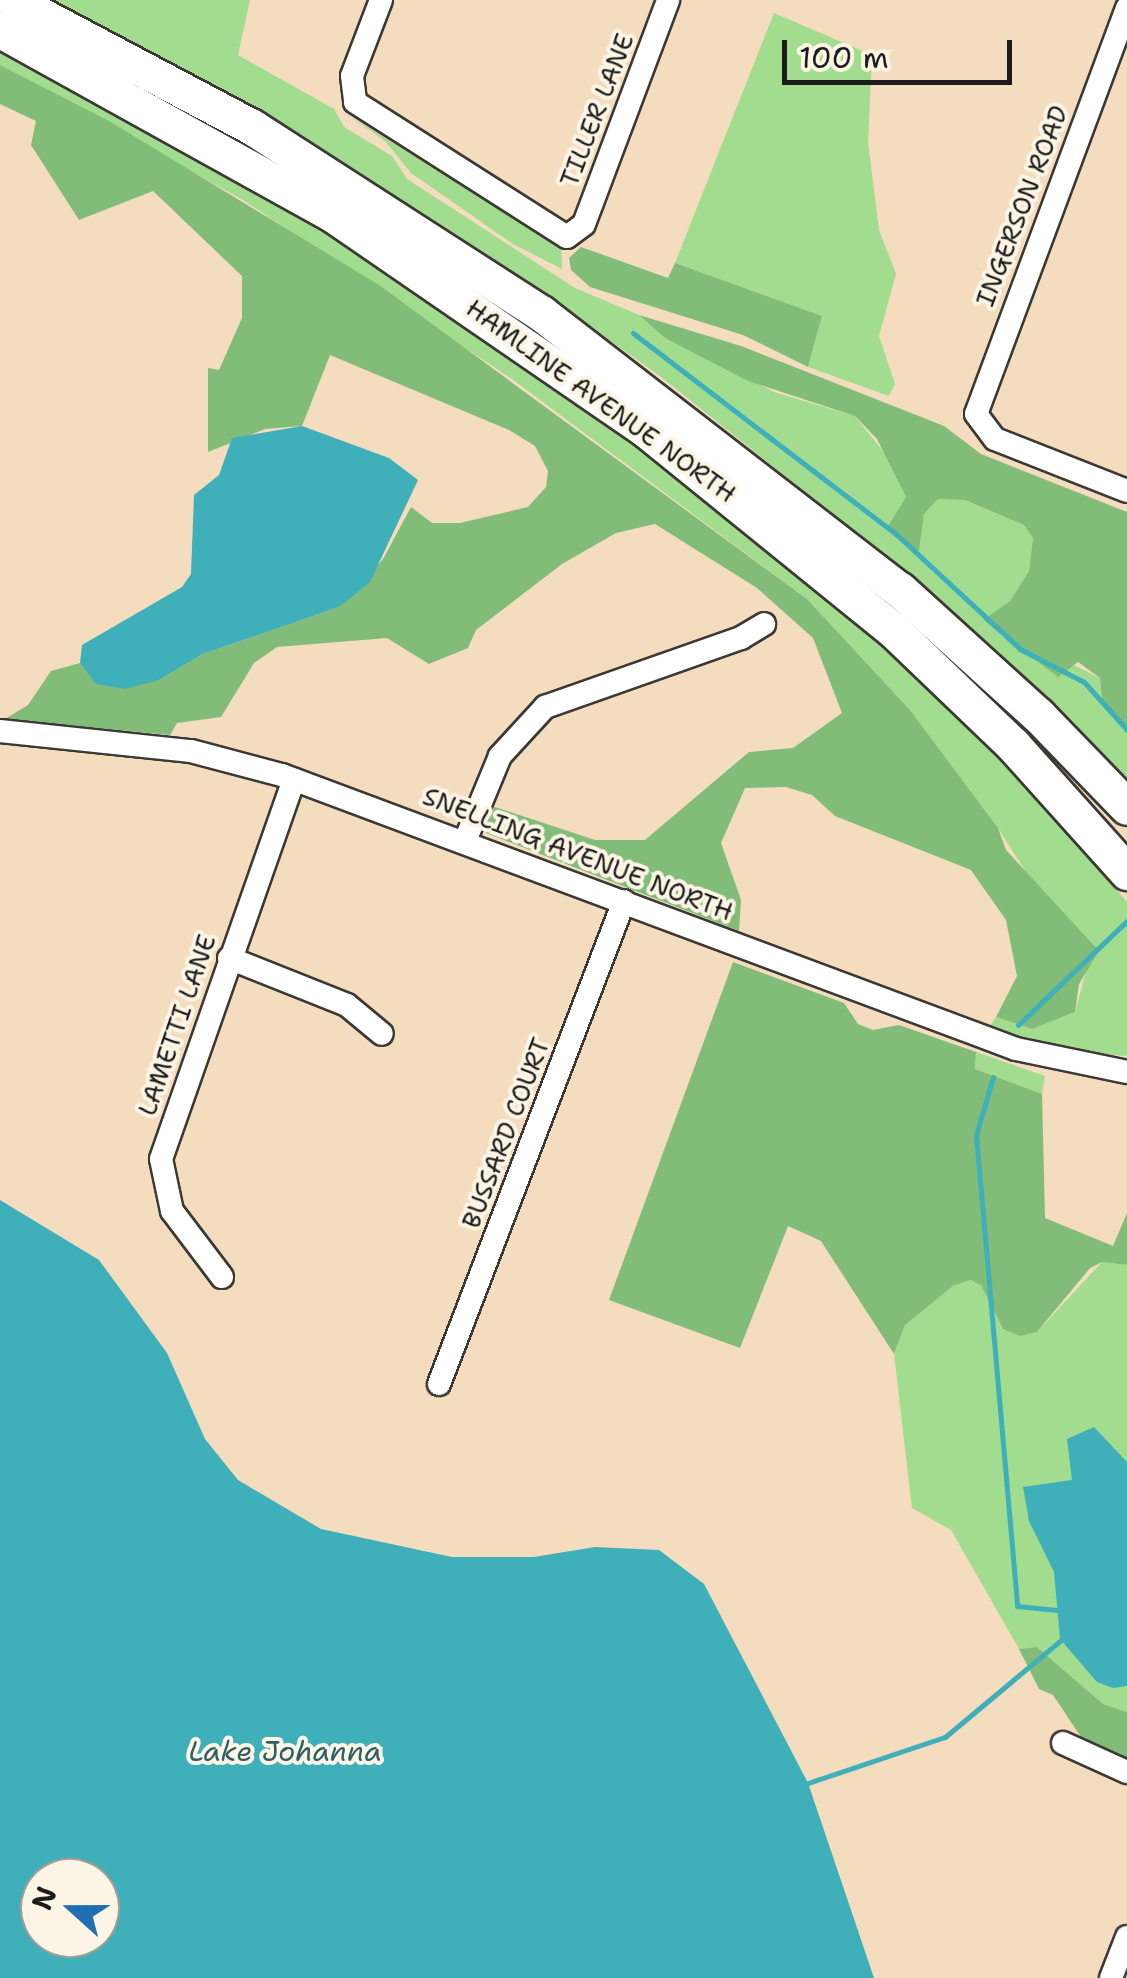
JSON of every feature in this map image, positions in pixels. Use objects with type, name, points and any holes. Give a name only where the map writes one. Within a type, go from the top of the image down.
[{"type":"highway","name":"HAMLINE AVENUE NORTH","points":[[12,0],[252,128],[541,313],[900,590],[1038,714],[1127,807]]},
{"type":"highway","name":"HAMLINE AVENUE NORTH","points":[[0,30],[335,216],[630,418],[892,629],[1013,744],[1127,872]]},
{"type":"street","name":"TILLER LANE","points":[[381,0],[352,76],[351,94],[362,108],[560,236],[572,236],[584,224],[668,0]]},
{"type":"street","name":"INGERSON ROAD","points":[[1127,8],[978,399],[979,425],[995,439],[1127,491]]},
{"type":"street","points":[[465,841],[500,756],[545,707],[741,638],[764,624]]},
{"type":"street","name":"SNELLING AVENUE NORTH","points":[[0,731],[191,751],[294,780],[1016,1048],[1127,1072]]},
{"type":"street","name":"LAMETTI LANE","points":[[222,1278],[172,1211],[160,1159],[294,780]]},
{"type":"street","name":"BUSSARD COURT","points":[[439,1384],[624,900]]},
{"type":"street","points":[[228,958],[346,1005],[382,1034]]},
{"type":"street","points":[[1063,1744],[1127,1772]]},
{"type":"street","points":[[1112,1978],[1127,1936]]},
{"type":"green space","points":[[51,0],[250,0],[238,55],[334,109],[344,127],[392,156],[407,179],[575,288],[639,315],[665,338],[774,392],[855,416],[890,460],[906,497],[895,521],[918,555],[924,514],[938,499],[965,500],[1024,525],[1033,538],[1029,571],[1010,601],[983,621],[1100,678],[1102,701],[1127,733],[1127,779],[885,556],[661,377],[531,284],[352,170]]},
{"type":"green space","points":[[774,13],[872,55],[868,142],[879,230],[896,274],[879,336],[895,384],[889,396],[808,367],[822,316],[675,263]]},
{"type":"green space","points":[[0,47],[338,237],[568,390],[878,637],[1015,771],[1127,902],[1127,1056],[1062,1051],[988,1029],[996,1017],[1032,1029],[1075,1012],[1087,968],[998,828],[910,710],[807,599],[512,379],[243,200],[0,65]]},
{"type":"green space","points":[[0,65],[109,121],[379,285],[807,599],[910,710],[998,828],[1006,850],[1099,951],[1079,984],[1075,1012],[1032,1029],[996,1017],[1017,976],[1006,920],[971,870],[835,816],[812,795],[786,787],[745,788],[721,843],[741,900],[739,931],[486,833],[486,818],[495,807],[595,840],[645,840],[749,752],[793,748],[842,713],[813,638],[757,588],[655,524],[616,533],[562,564],[476,630],[468,648],[429,664],[387,638],[277,647],[254,663],[221,717],[177,723],[170,735],[5,719],[28,705],[51,671],[80,663],[97,684],[159,680],[203,654],[339,607],[383,559],[411,507],[432,523],[460,523],[528,507],[546,487],[548,471],[535,446],[509,430],[330,355],[302,426],[265,429],[208,452],[208,368],[219,370],[242,318],[242,276],[153,191],[79,220],[31,145],[36,121],[0,104]]},
{"type":"green space","points":[[348,115],[561,247],[562,269],[513,244],[411,173],[385,141]]},
{"type":"green space","points":[[581,247],[668,278],[675,263],[822,316],[808,367],[743,335],[590,287],[571,270],[569,258]]},
{"type":"green space","points":[[639,315],[741,346],[944,426],[981,454],[1127,512],[1127,733],[1102,701],[1100,678],[1078,662],[1058,677],[983,620],[1010,601],[1029,571],[1033,538],[1024,525],[965,500],[938,499],[924,514],[918,557],[887,528],[906,497],[877,439],[855,416],[748,381],[665,338]]},
{"type":"green space","points":[[733,962],[844,1003],[858,1024],[873,1030],[899,1025],[976,1052],[975,1069],[1042,1094],[1045,1218],[1113,1246],[1127,1213],[1127,1265],[1102,1262],[1090,1268],[1037,1332],[1020,1336],[1003,1329],[981,1285],[970,1280],[953,1286],[905,1325],[894,1354],[821,1241],[788,1226],[740,1348],[609,1300]]},
{"type":"green space","points":[[976,1052],[1045,1076],[1042,1094],[975,1069]]},
{"type":"green space","points":[[1102,1262],[1127,1265],[1127,1712],[1103,1704],[1037,1647],[1019,1649],[951,1530],[912,1508],[894,1354],[905,1325],[953,1286],[970,1280],[981,1285],[1003,1329],[1037,1332]]},
{"type":"green space","points":[[1037,1647],[1103,1704],[1127,1712],[1127,1761],[1085,1743],[1053,1695],[1039,1689],[1019,1649]]},
{"type":"water","points":[[302,426],[389,458],[418,480],[370,582],[339,607],[203,654],[159,680],[125,689],[96,684],[80,663],[82,645],[182,587],[191,574],[194,495],[219,475],[232,438]]},
{"type":"water","name":"Lake Johanna","points":[[0,1200],[99,1260],[167,1353],[205,1439],[238,1480],[321,1529],[452,1557],[534,1557],[595,1547],[659,1550],[704,1584],[808,1783],[874,1978],[0,1978]]},
{"type":"water","points":[[1094,1427],[1127,1462],[1127,1686],[1113,1688],[1097,1682],[1060,1639],[1054,1572],[1029,1521],[1023,1487],[1072,1480],[1067,1439]]},
{"type":"waterway","points":[[633,333],[896,534],[1020,649],[1084,682],[1127,730]]},
{"type":"waterway","points":[[1018,1025],[1127,921]]},
{"type":"waterway","points":[[993,1077],[976,1135],[1017,1606],[1057,1610]]},
{"type":"waterway","points":[[808,1783],[945,1737],[1061,1640]]}]
